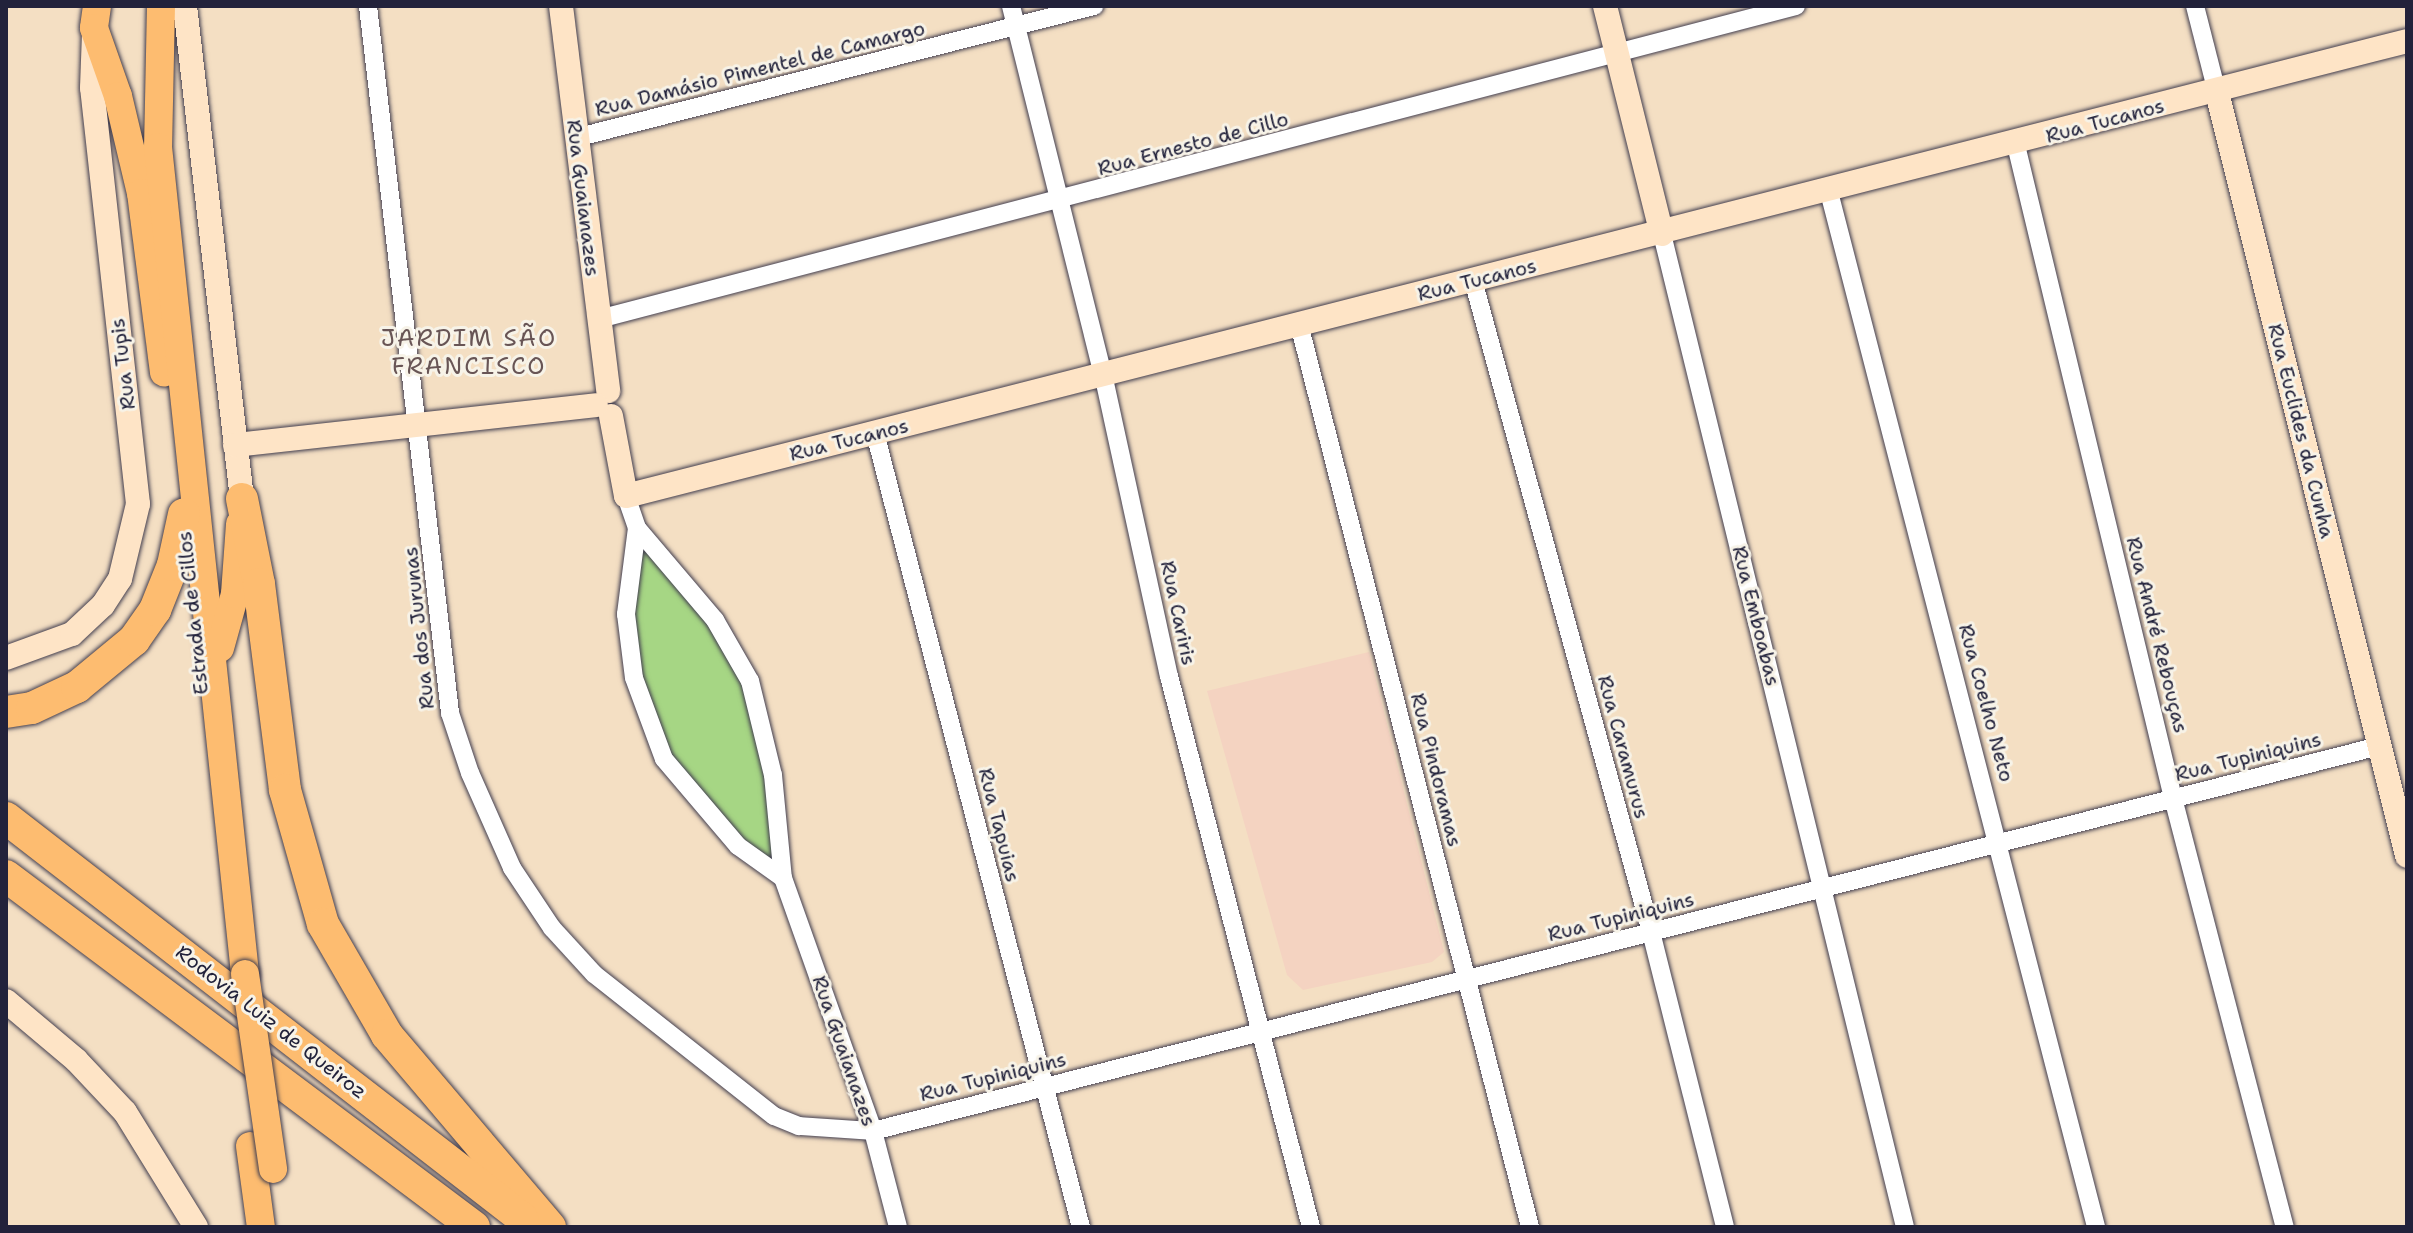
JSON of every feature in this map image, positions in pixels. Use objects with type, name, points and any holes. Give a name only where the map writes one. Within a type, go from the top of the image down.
[{"type":"highway","points":[[242,499],[259,584],[285,790],[323,924],[387,1035],[550,1227]]},
{"type":"highway","points":[[6,712],[32,708],[77,687],[134,640],[155,610],[173,565],[184,514]]},
{"type":"highway","name":"Rodovia Luiz de Queiroz","points":[[6,818],[534,1227]]},
{"type":"highway","name":"Rodovia Luiz de Queiroz","points":[[6,876],[474,1227]]},
{"type":"highway","points":[[291,1087],[449,1227]]},
{"type":"main road","name":"Estrada de Cillos","points":[[161,6],[158,147],[216,664],[250,1146],[261,1227]]},
{"type":"main road","name":"Estrada de Cillos","points":[[92,13],[118,96],[141,193],[184,514],[237,970],[273,1169],[280,1227]]},
{"type":"main road","points":[[216,664],[235,594],[242,499]]},
{"type":"street","points":[[185,6],[242,499]]},
{"type":"street","name":"Rua dos Jurunas","points":[[368,6],[420,425],[450,713],[512,868],[552,928],[594,974],[774,1116],[799,1126],[873,1131]]},
{"type":"street","name":"Rua Guaianazes","points":[[561,6],[599,319],[605,404]]},
{"type":"street","name":"Rua Cariris","points":[[1011,6],[1103,374],[1169,676],[1311,1227]]},
{"type":"street","name":"Rua Damásio Pimentel de Camargo","points":[[575,138],[1094,6]]},
{"type":"street","name":"Rua Emboabas","points":[[1605,6],[1905,1227]]},
{"type":"street","name":"Rua Ernesto de Cillo","points":[[599,319],[1062,202],[1796,6]]},
{"type":"street","name":"Rua Euclides da Cunha","points":[[2195,6],[2407,856]]},
{"type":"street","name":"Rua Tupis","points":[[6,658],[72,634],[103,605],[120,579],[138,504],[92,88],[92,13]]},
{"type":"street","name":"Rua Tucanos","points":[[626,496],[2016,145],[2407,41]]},
{"type":"street","name":"Rua André Rebouças","points":[[2016,145],[2173,798],[2285,1227]]},
{"type":"street","name":"Rua Coelho Neto","points":[[1829,192],[2000,843],[2096,1227]]},
{"type":"street","name":"Rua Caramurus","points":[[1473,280],[1651,932],[1725,1227]]},
{"type":"street","name":"Rua Pindoramas","points":[[1299,324],[1530,1227]]},
{"type":"street","points":[[235,445],[605,404],[626,496]]},
{"type":"street","name":"Rua Tapuias","points":[[875,433],[1081,1227]]},
{"type":"street","name":"Rua Guaianazes","points":[[626,496],[637,528],[715,620],[750,681],[773,775],[783,878],[873,1131],[898,1227]]},
{"type":"street","name":"Rua Guaianazes","points":[[637,528],[626,614],[634,678],[664,759],[738,846],[783,878]]},
{"type":"street","name":"Rua Tupiniquins","points":[[873,1131],[2379,746]]},
{"type":"street","points":[[6,1001],[76,1060],[125,1112],[196,1227]]},
{"type":"shaded area","points":[[1369,652],[1444,952],[1432,962],[1303,990],[1287,975],[1207,691]]},
{"type":"green space","points":[[637,528],[750,681],[783,878],[738,846],[664,759],[626,614]]},
{"type":"district","name":"JARDIM SÃO FRANCISCO","points":[[469,353]]}]
